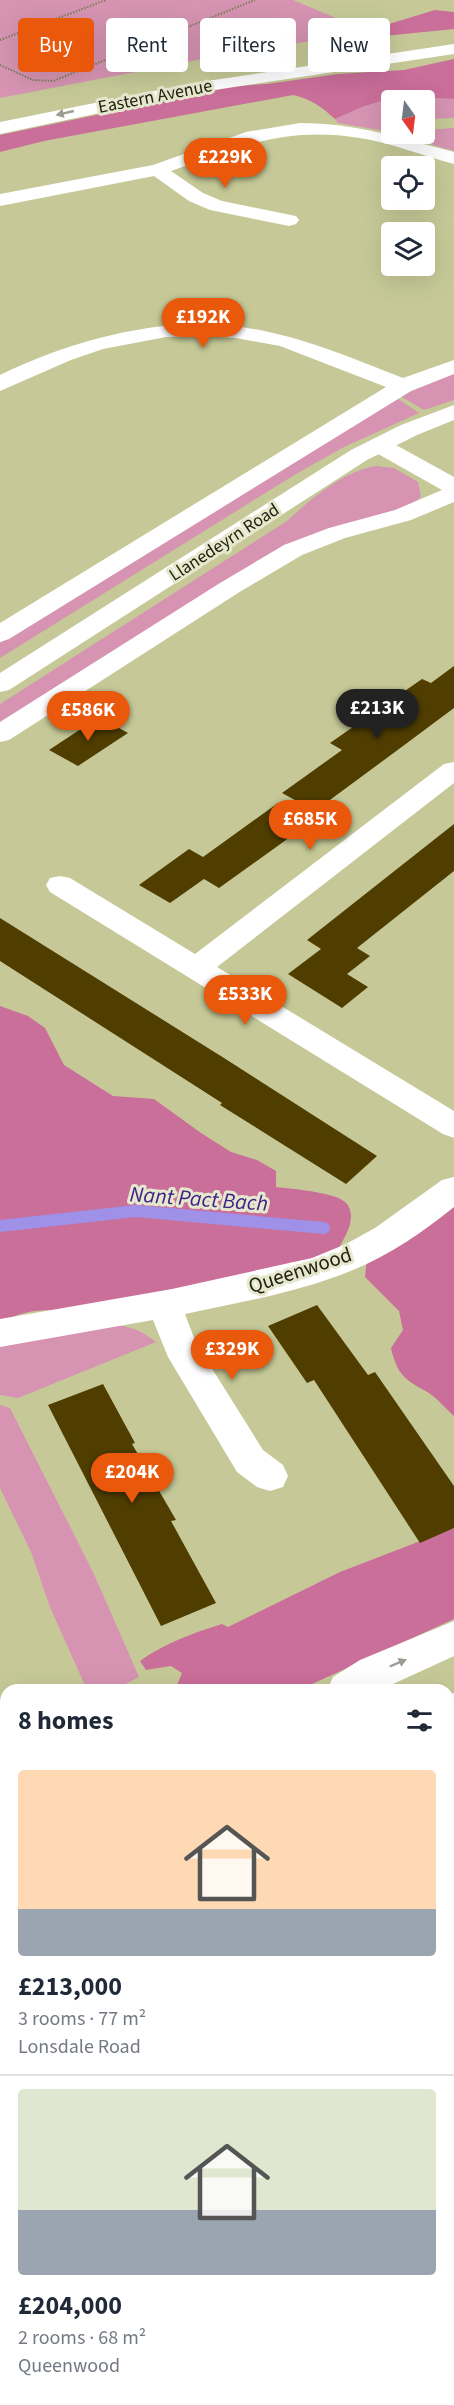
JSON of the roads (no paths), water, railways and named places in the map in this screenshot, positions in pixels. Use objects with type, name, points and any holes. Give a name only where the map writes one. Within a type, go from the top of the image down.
[{"type":"main road","name":"Eastern Avenue","points":[[0,113],[178,77],[311,55],[454,36]]},
{"type":"main road","name":"Eastern Avenue","points":[[0,128],[194,88],[454,49]]},
{"type":"main road","points":[[0,200],[157,170],[253,136],[300,129],[363,133],[454,158]]},
{"type":"main road","points":[[157,170],[196,197],[217,206],[289,220]]},
{"type":"main road","points":[[0,384],[37,365],[84,348],[156,333],[198,329],[236,331],[272,338],[312,350],[403,386]]},
{"type":"main road","name":"Llanedeyrn Road","points":[[0,634],[403,386],[454,367]]},
{"type":"main road","name":"Llanedeyrn Road","points":[[0,684],[319,480],[379,445],[454,412]]},
{"type":"main road","points":[[379,445],[454,487]]},
{"type":"main road","name":"Llanedeyrn Road","points":[[0,734],[292,550],[337,533],[403,515],[454,493]]},
{"type":"main road","points":[[196,968],[454,770]]},
{"type":"main road","points":[[60,885],[454,1126]]},
{"type":"main road","name":"Queenwood","points":[[0,1333],[165,1305],[295,1275],[341,1261],[413,1220],[454,1189]]},
{"type":"main road","points":[[165,1305],[174,1334],[250,1461],[270,1476]]},
{"type":"main road","points":[[357,1684],[374,1673],[454,1638]]},
{"type":"waterway","name":"Nant Pact Bach","points":[[0,1226],[136,1211],[324,1228]]}]
